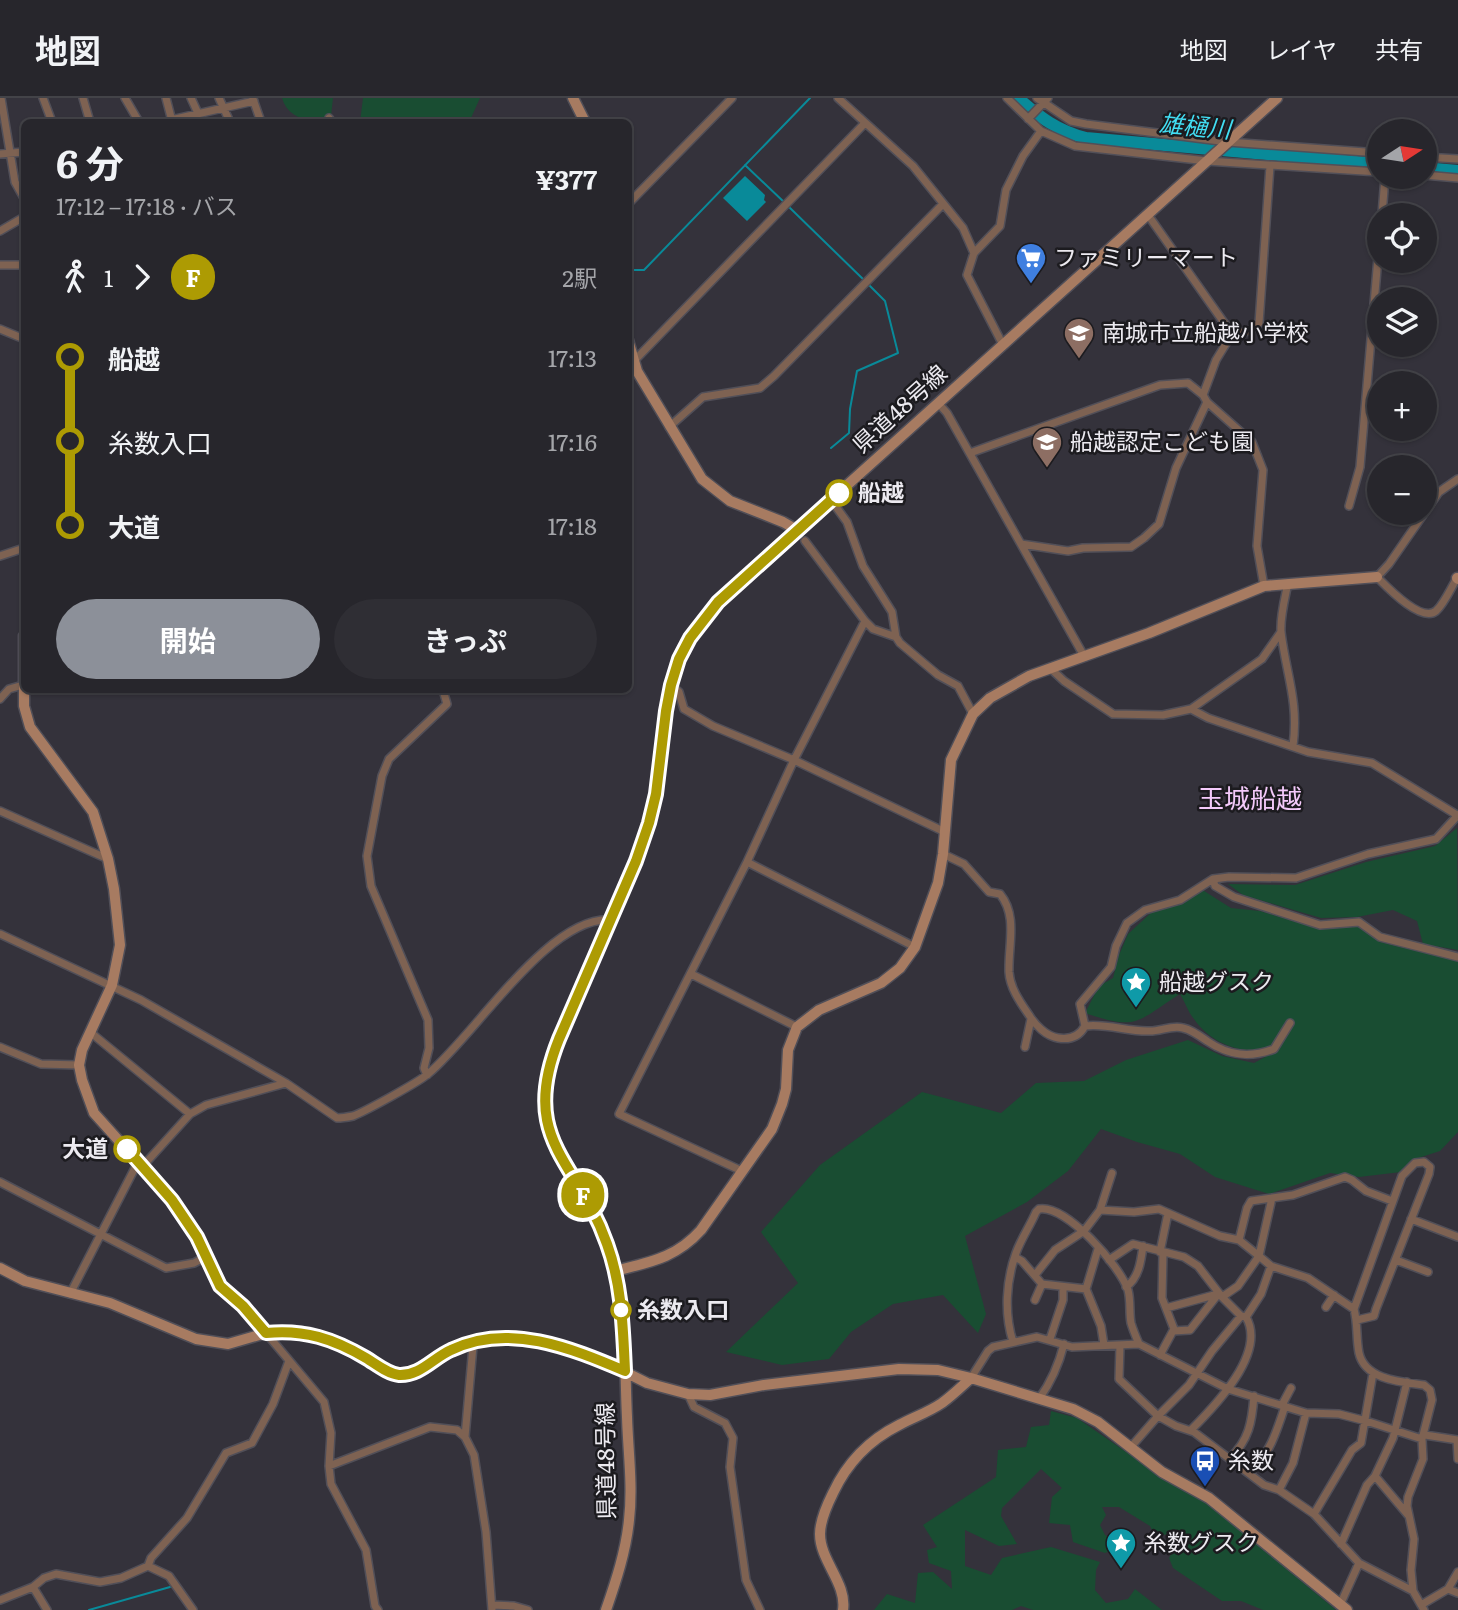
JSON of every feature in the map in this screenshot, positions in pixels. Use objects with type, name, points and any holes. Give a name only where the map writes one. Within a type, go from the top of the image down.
[{"type":"street","points":[[1,98],[15,182],[21,193]]},
{"type":"street","points":[[43,98],[51,119]]},
{"type":"street","points":[[83,98],[89,119]]},
{"type":"street","points":[[125,98],[137,119]]},
{"type":"street","points":[[166,98],[171,119]]},
{"type":"street","points":[[191,98],[201,119]]},
{"type":"street","points":[[219,98],[229,119]]},
{"type":"street","points":[[573,98],[584,119]]},
{"type":"street","points":[[632,201],[732,98]]},
{"type":"street","points":[[838,98],[913,166],[962,228],[974,253]]},
{"type":"street","points":[[1007,98],[1041,131],[1075,146],[1270,166],[1367,171]]},
{"type":"street","name":"県道48号線","points":[[607,1610],[624,1553],[629,1520],[630,1475],[621,1300],[602,1230],[555,1148],[545,1105],[545,1087],[554,1053],[649,823],[656,794],[671,685],[679,659],[704,618],[741,580],[1277,98]]},
{"type":"street","points":[[179,119],[254,100],[260,119]]},
{"type":"street","points":[[1028,119],[1043,100],[1072,121],[1086,124],[1227,144],[1367,152]]},
{"type":"street","points":[[797,530],[730,501],[713,489],[695,469],[633,368],[865,123]]},
{"type":"street","points":[[1003,345],[967,275],[974,253],[1000,226],[1006,190],[1023,156],[1041,131]]},
{"type":"street","points":[[0,154],[21,152]]},
{"type":"street","points":[[1437,158],[1458,159]]},
{"type":"street","points":[[1203,394],[1216,360],[1232,334],[1249,331],[1259,323],[1270,166]]},
{"type":"street","points":[[1437,176],[1458,178]]},
{"type":"street","points":[[670,427],[703,397],[760,388],[942,205]]},
{"type":"street","points":[[1148,215],[1232,334]]},
{"type":"street","points":[[0,220],[3,230],[21,219]]},
{"type":"street","points":[[0,265],[21,265]]},
{"type":"street","points":[[1349,506],[1360,467],[1377,273]]},
{"type":"street","points":[[0,329],[21,338]]},
{"type":"street","points":[[970,453],[1160,385],[1188,383],[1252,442],[1263,470],[1257,546],[1264,586]]},
{"type":"street","points":[[1021,544],[1068,551],[1131,547],[1144,538],[1159,524],[1177,468],[1207,402]]},
{"type":"street","points":[[939,403],[1084,656]]},
{"type":"street","points":[[615,1271],[661,1259],[681,1249],[701,1230],[772,1129],[786,1088],[788,1050],[797,1027],[819,1010],[881,983],[900,968],[915,947],[938,883],[951,760],[973,714],[1001,690],[1050,668],[1149,633],[1264,586],[1377,577],[1390,564],[1439,492],[1458,478]]},
{"type":"street","points":[[831,500],[847,522],[863,566],[892,612],[896,637],[938,675],[958,686],[973,714]]},
{"type":"street","points":[[805,541],[865,621],[873,629],[896,637]]},
{"type":"street","points":[[0,556],[21,549]]},
{"type":"street","points":[[1377,577],[1419,612],[1429,614],[1437,611],[1457,579]]},
{"type":"street","points":[[1288,582],[1281,632],[1292,685],[1296,725],[1293,746]]},
{"type":"street","points":[[742,1171],[619,1114],[865,621]]},
{"type":"street","points":[[1050,668],[1064,681],[1113,714],[1163,715],[1191,709],[1262,659],[1281,632]]},
{"type":"street","points":[[671,685],[679,692],[684,709],[713,726],[794,760],[945,832]]},
{"type":"street","points":[[0,699],[9,689],[21,686]]},
{"type":"street","points":[[23,693],[30,727],[93,812],[108,859],[114,889],[120,945],[112,985],[82,1050],[79,1065],[94,1113],[172,1200],[197,1237],[220,1286],[243,1306],[324,1402],[331,1433],[331,1484],[366,1550],[375,1606],[378,1610]]},
{"type":"street","points":[[426,1075],[424,1068],[429,1048],[428,1020],[371,886],[368,856],[382,776],[389,759],[447,704],[444,693]]},
{"type":"street","points":[[943,854],[964,864],[989,892],[1000,894],[1006,901],[1011,912],[1010,981],[1031,1019],[1045,1033],[1059,1038],[1078,1036],[1085,1026],[1080,1004],[1111,967],[1116,946],[1127,923],[1145,910],[1180,900],[1213,879],[1296,878],[1368,853],[1436,839],[1457,815],[1372,763],[1308,752],[1208,718],[1191,709]]},
{"type":"street","points":[[0,811],[108,859]]},
{"type":"street","points":[[747,862],[915,947]]},
{"type":"street","points":[[1213,879],[1215,886],[1234,897],[1320,925],[1359,922],[1380,937],[1458,957]]},
{"type":"street","points":[[0,934],[141,1000],[286,1083],[337,1118],[353,1116],[426,1075],[481,1020],[531,962],[558,939],[586,922],[611,920]]},
{"type":"street","points":[[691,974],[797,1027]]},
{"type":"street","points":[[1025,1047],[1031,1019]]},
{"type":"street","points":[[1085,1026],[1151,1031],[1185,1028],[1216,1047],[1238,1055],[1251,1056],[1275,1049],[1290,1023]]},
{"type":"street","points":[[90,1032],[190,1114]]},
{"type":"street","points":[[0,1047],[41,1064],[79,1065]]},
{"type":"street","points":[[70,1294],[140,1164],[190,1114],[206,1105],[286,1083]]},
{"type":"street","points":[[1357,1320],[1374,1315],[1429,1174],[1430,1167],[1424,1162],[1415,1163],[1402,1176],[1354,1309],[1363,1365],[1373,1373],[1424,1385],[1430,1390],[1432,1400],[1423,1437],[1423,1459],[1408,1497],[1408,1516],[1414,1539],[1411,1570],[1413,1591],[1423,1607],[1448,1590],[1458,1572]]},
{"type":"street","points":[[1035,1275],[1055,1250],[1084,1231],[1100,1210],[1112,1173]]},
{"type":"street","points":[[1239,1240],[1251,1200],[1313,1190],[1337,1178],[1345,1177],[1366,1191],[1392,1201]]},
{"type":"street","points":[[0,1182],[166,1268],[194,1263],[207,1256]]},
{"type":"street","points":[[1166,1308],[1220,1295],[1238,1286],[1259,1256],[1272,1198]]},
{"type":"street","points":[[1013,1342],[1007,1323],[1006,1303],[1015,1257],[1039,1209],[1046,1207],[1066,1216],[1084,1231],[1109,1260],[1126,1287],[1131,1323],[1139,1344]]},
{"type":"street","points":[[1100,1210],[1134,1212],[1159,1209],[1220,1237],[1239,1240],[1271,1266],[1308,1278],[1354,1309]]},
{"type":"street","points":[[1160,1355],[1173,1331],[1162,1298],[1161,1253],[1168,1213]]},
{"type":"street","points":[[1412,1219],[1458,1237]]},
{"type":"street","points":[[1109,1260],[1133,1244],[1184,1257],[1198,1266],[1220,1295],[1251,1326],[1250,1350],[1228,1389],[1191,1430]]},
{"type":"street","points":[[1126,1287],[1131,1284],[1139,1268],[1143,1246]]},
{"type":"street","points":[[1098,1249],[1086,1289],[1101,1325],[1104,1345]]},
{"type":"street","points":[[1015,1257],[1042,1284],[1086,1289]]},
{"type":"street","points":[[1396,1260],[1428,1272]]},
{"type":"street","points":[[1130,1448],[1189,1385],[1261,1294],[1271,1266]]},
{"type":"street","points":[[0,1268],[25,1280],[110,1303],[196,1339],[212,1343],[228,1344],[266,1333],[310,1333],[343,1345],[395,1375],[411,1374],[451,1349],[499,1338],[554,1344],[625,1371],[660,1388],[688,1394],[710,1395],[899,1369],[938,1370],[1073,1409],[1098,1422],[1163,1472],[1209,1497],[1344,1607],[1359,1563]]},
{"type":"street","points":[[1035,1300],[1042,1284]]},
{"type":"street","points":[[1050,1339],[1063,1300],[1063,1288]]},
{"type":"street","points":[[1173,1331],[1190,1331],[1220,1295]]},
{"type":"street","points":[[1326,1307],[1335,1295]]},
{"type":"street","points":[[843,1610],[841,1589],[821,1548],[820,1531],[827,1505],[836,1486],[854,1459],[880,1435],[941,1404],[971,1378],[988,1351],[1013,1342],[1037,1337],[1072,1347],[1139,1344],[1228,1389],[1306,1413],[1339,1414],[1423,1437],[1457,1440],[1458,1459]]},
{"type":"street","points":[[466,1437],[473,1346],[479,1342]]},
{"type":"street","points":[[1039,1399],[1056,1372],[1064,1344]]},
{"type":"street","points":[[1120,1345],[1119,1379],[1158,1416],[1176,1426],[1191,1430],[1264,1485],[1279,1490],[1314,1514],[1359,1563],[1413,1591]]},
{"type":"street","points":[[0,1600],[33,1587],[44,1578],[56,1574],[100,1582],[121,1578],[148,1566],[151,1558],[187,1518],[226,1453],[252,1443],[273,1404],[289,1361]]},
{"type":"street","points":[[1314,1514],[1352,1450],[1361,1443],[1373,1373]]},
{"type":"street","points":[[1341,1544],[1367,1485],[1375,1476],[1396,1431],[1407,1382]]},
{"type":"street","points":[[1249,1473],[1264,1456],[1277,1430],[1283,1405],[1291,1388]]},
{"type":"street","points":[[688,1394],[694,1407],[725,1423],[733,1438],[730,1467],[746,1580],[760,1610]]},
{"type":"street","points":[[1230,1458],[1239,1450],[1249,1433],[1254,1396]]},
{"type":"street","points":[[1279,1490],[1293,1463],[1306,1413]]},
{"type":"street","points":[[329,1466],[429,1427],[457,1430],[466,1437],[474,1455],[486,1532],[493,1607],[514,1606],[528,1610]]},
{"type":"street","points":[[1375,1476],[1408,1516]]},
{"type":"street","points":[[148,1566],[169,1576],[193,1610]]},
{"type":"street","points":[[33,1587],[47,1610]]},
{"type":"street","points":[[1448,1590],[1458,1593]]},
{"type":"green space","points":[[282,98],[333,98],[331,116],[324,119],[302,118],[285,105]]},
{"type":"green space","points":[[363,98],[480,98],[471,119],[360,119]]},
{"type":"green space","points":[[1457,828],[1458,950],[1423,944],[1417,921],[1393,910],[1357,917],[1321,918],[1243,895],[1228,884],[1295,885],[1366,862],[1435,846]]},
{"type":"green space","points":[[1201,889],[1231,908],[1260,911],[1310,926],[1328,927],[1344,922],[1357,926],[1380,942],[1458,961],[1458,1132],[1440,1151],[1412,1160],[1401,1172],[1359,1177],[1330,1173],[1269,1194],[1215,1177],[1180,1154],[1101,1129],[1068,1171],[1027,1202],[965,1236],[986,1314],[978,1333],[943,1295],[893,1304],[851,1332],[829,1359],[782,1365],[726,1352],[798,1283],[761,1232],[820,1165],[922,1092],[1001,1113],[1036,1083],[1084,1081],[1126,1060],[1188,1040],[1222,1056],[1254,1063],[1276,1051],[1272,1047],[1261,1050],[1239,1049],[1218,1041],[1201,1028],[1180,994],[1136,1021],[1116,1022],[1085,1013],[1099,986],[1113,978],[1128,934],[1153,911],[1183,904]]},
{"type":"green space","points":[[1051,1411],[1077,1418],[1161,1476],[1202,1499],[1336,1610],[1263,1610],[1241,1601],[1222,1601],[1173,1568],[1169,1558],[1179,1540],[1175,1534],[1160,1535],[1153,1532],[1150,1526],[1119,1507],[1102,1507],[1106,1515],[1100,1525],[1105,1535],[1118,1541],[1119,1547],[1105,1553],[1073,1542],[1070,1525],[1049,1523],[1052,1497],[1062,1488],[1041,1469],[1002,1508],[1001,1516],[1017,1544],[999,1546],[965,1530],[965,1566],[991,1575],[1002,1558],[1051,1547],[1100,1562],[1096,1570],[1095,1590],[1106,1603],[1128,1599],[1135,1589],[1162,1610],[1033,1610],[1021,1606],[1012,1610],[874,1610],[887,1594],[915,1603],[918,1573],[933,1572],[952,1589],[951,1571],[929,1563],[927,1550],[937,1547],[923,1525],[996,1477],[998,1450],[1026,1447],[1031,1427],[1049,1425]]},
{"type":"water","points":[[745,176],[765,195],[766,202],[747,221],[723,198]]},
{"type":"waterway","points":[[632,270],[644,270],[810,98]]},
{"type":"waterway","name":"雄樋川","points":[[1018,98],[1049,122],[1086,138],[1367,163]]},
{"type":"waterway","points":[[745,165],[785,203]]},
{"type":"waterway","name":"雄樋川","points":[[1437,169],[1458,171]]},
{"type":"waterway","points":[[789,207],[865,281]]},
{"type":"waterway","points":[[831,448],[849,433],[857,371],[898,353],[885,301],[869,285]]},
{"type":"waterway","points":[[89,1610],[170,1587]]},
{"type":"bus line","name":"F","points":[[127,1149],[172,1200],[197,1237],[220,1286],[243,1306],[266,1333],[310,1333],[343,1345],[395,1375],[411,1374],[451,1349],[499,1338],[554,1344],[625,1371],[621,1300],[610,1251],[579,1187],[555,1148],[550,1133],[545,1105],[549,1068],[636,861],[649,823],[656,794],[666,711],[679,659],[690,638],[718,602],[839,493]]},
{"type":"place","name":"ファミリーマート","points":[[1031,285]]},
{"type":"place","name":"南城市立船越小学校","points":[[1079,360]]},
{"type":"place","name":"船越認定こども園","points":[[1047,469]]},
{"type":"place","name":"船越","points":[[839,493]]},
{"type":"place","name":"船越グスク","points":[[1136,1009]]},
{"type":"place","name":"大道","points":[[127,1149]]},
{"type":"place","name":"糸数入口","points":[[621,1310]]},
{"type":"place","name":"糸数","points":[[1205,1488]]},
{"type":"place","name":"糸数グスク","points":[[1121,1570]]},
{"type":"district","name":"玉城船越","points":[[1250,799]]}]
